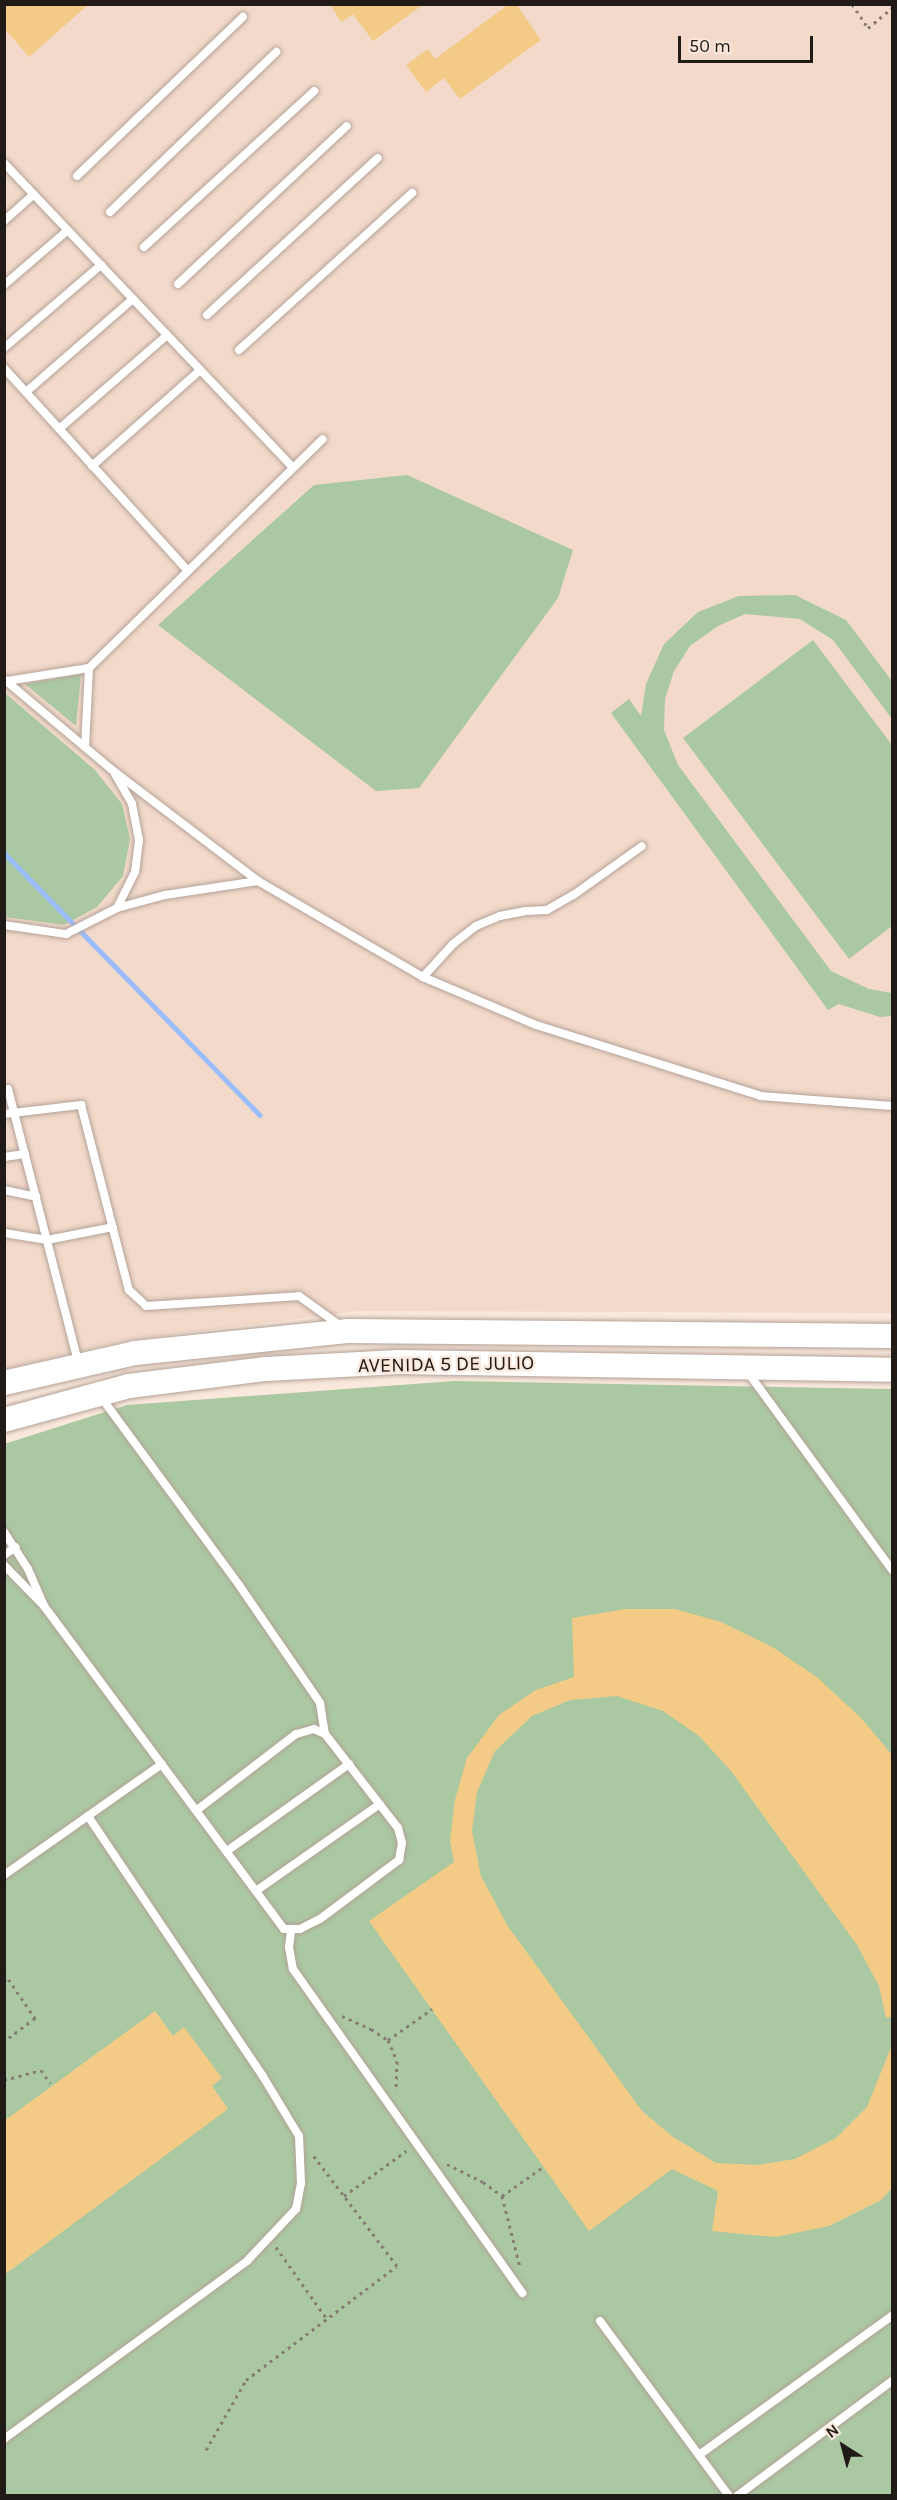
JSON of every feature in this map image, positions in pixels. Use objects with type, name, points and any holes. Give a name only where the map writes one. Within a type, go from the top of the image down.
[{"type":"main road","name":"AVENIDA 5 DE JULIO","points":[[4,1383],[135,1353],[347,1331],[892,1336]]},
{"type":"main road","points":[[745,1368],[749,1334]]},
{"type":"main road","name":"AVENIDA 5 DE JULIO","points":[[4,1420],[129,1386],[266,1369],[398,1362],[892,1370]]},
{"type":"lane","points":[[77,176],[243,17]]},
{"type":"lane","points":[[110,212],[276,52]]},
{"type":"lane","points":[[144,247],[314,91]]},
{"type":"lane","points":[[178,284],[347,126]]},
{"type":"lane","points":[[207,315],[378,158]]},
{"type":"lane","points":[[4,163],[293,468]]},
{"type":"lane","points":[[239,350],[412,193]]},
{"type":"lane","points":[[4,221],[34,194]]},
{"type":"lane","points":[[4,285],[68,230]]},
{"type":"lane","points":[[4,348],[101,265]]},
{"type":"lane","points":[[26,392],[133,299]]},
{"type":"lane","points":[[59,429],[167,335]]},
{"type":"lane","points":[[4,368],[188,571]]},
{"type":"lane","points":[[92,466],[200,370]]},
{"type":"lane","points":[[6,680],[89,668],[323,439]]},
{"type":"lane","points":[[85,747],[89,668]]},
{"type":"lane","points":[[6,680],[111,769],[258,880],[423,977],[536,1024],[761,1096],[892,1106]]},
{"type":"lane","points":[[111,769],[132,804],[140,840],[135,872],[117,908]]},
{"type":"lane","points":[[423,977],[453,944],[476,927],[500,916],[547,910],[575,894],[642,846]]},
{"type":"lane","points":[[4,925],[66,934],[117,908],[165,895],[258,880]]},
{"type":"lane","points":[[8,1089],[80,1366]]},
{"type":"lane","points":[[4,1114],[81,1105],[129,1290],[146,1306],[299,1296],[347,1331]]},
{"type":"lane","points":[[4,1157],[25,1154]]},
{"type":"lane","points":[[4,1190],[36,1197]]},
{"type":"lane","points":[[4,1233],[47,1240],[113,1227]]},
{"type":"lane","points":[[745,1368],[892,1570]]},
{"type":"lane","points":[[99,1394],[239,1585],[320,1702],[325,1734]]},
{"type":"lane","points":[[4,1532],[16,1547],[44,1606]]},
{"type":"lane","points":[[4,1555],[16,1547]]},
{"type":"lane","points":[[4,1566],[44,1606],[284,1929],[291,1931],[320,1918],[399,1860],[402,1843],[398,1828],[325,1734],[314,1729],[296,1734],[197,1810]]},
{"type":"lane","points":[[4,1875],[162,1764]]},
{"type":"lane","points":[[227,1851],[349,1764]]},
{"type":"lane","points":[[256,1891],[380,1804]]},
{"type":"lane","points":[[4,2439],[246,2261],[296,2209],[301,2183],[298,2136],[262,2075],[88,1816]]},
{"type":"lane","points":[[291,1931],[289,1947],[293,1969],[522,2293]]},
{"type":"lane","points":[[699,2455],[892,2316]]},
{"type":"lane","points":[[600,2322],[729,2496]]},
{"type":"lane","points":[[737,2496],[892,2380]]},
{"type":"path","points":[[852,4],[868,28],[892,8]]},
{"type":"path","points":[[4,1972],[35,2018],[4,2041]]},
{"type":"path","points":[[319,2006],[371,2029],[388,2040],[397,2061],[396,2117]]},
{"type":"path","points":[[388,2040],[432,2009]]},
{"type":"path","points":[[4,2080],[41,2070],[50,2083]]},
{"type":"path","points":[[206,2450],[246,2380],[397,2266],[298,2136]]},
{"type":"path","points":[[344,2196],[416,2144]]},
{"type":"path","points":[[421,2152],[483,2182],[502,2196],[519,2259],[522,2293]]},
{"type":"path","points":[[502,2196],[543,2167]]},
{"type":"path","points":[[270,2238],[327,2319]]},
{"type":"shaded area","points":[[4,5],[892,5],[892,1313],[359,1311],[128,1340],[5,1369]]},
{"type":"green space","points":[[407,475],[573,550],[558,598],[419,788],[376,791],[158,625],[314,485]]},
{"type":"green space","points":[[795,595],[846,620],[892,681],[892,719],[833,640],[800,619],[745,614],[718,626],[690,646],[674,671],[665,699],[664,730],[678,765],[831,971],[869,989],[892,993],[892,1016],[880,1017],[839,1004],[828,1010],[611,713],[629,699],[641,716],[646,684],[664,644],[698,612],[739,596]]},
{"type":"green space","points":[[813,640],[892,745],[892,926],[849,959],[683,738]]},
{"type":"green space","points":[[81,674],[76,726],[25,684]]},
{"type":"green space","points":[[5,693],[95,770],[122,804],[130,839],[123,876],[97,907],[64,925],[5,917]]},
{"type":"green space","points":[[454,1381],[892,1389],[892,2495],[5,2495],[4,1444],[127,1405]]},
{"type":"building","points":[[4,4],[89,4],[29,57],[4,28]]},
{"type":"building","points":[[330,4],[424,4],[373,41],[353,14],[341,22]]},
{"type":"building","points":[[509,4],[516,4],[541,40],[460,99],[444,78],[426,92],[406,65],[428,49],[435,59]]},
{"type":"building","points":[[625,1609],[675,1609],[721,1622],[774,1648],[818,1678],[862,1719],[892,1755],[892,2017],[886,2018],[879,1986],[857,1945],[731,1771],[699,1736],[663,1711],[617,1696],[570,1700],[532,1716],[495,1751],[477,1792],[472,1831],[481,1876],[507,1925],[642,2111],[673,2137],[716,2163],[757,2165],[795,2159],[836,2138],[867,2107],[892,2045],[892,2188],[881,2200],[829,2226],[776,2237],[712,2231],[718,2191],[672,2169],[589,2231],[369,1921],[454,1862],[450,1840],[455,1800],[467,1758],[499,1715],[536,1690],[574,1677],[572,1618]]},
{"type":"building","points":[[155,2011],[173,2036],[184,2027],[222,2078],[212,2086],[228,2109],[4,2275],[4,2121]]},
{"type":"waterway","points":[[4,853],[260,1115]]}]
